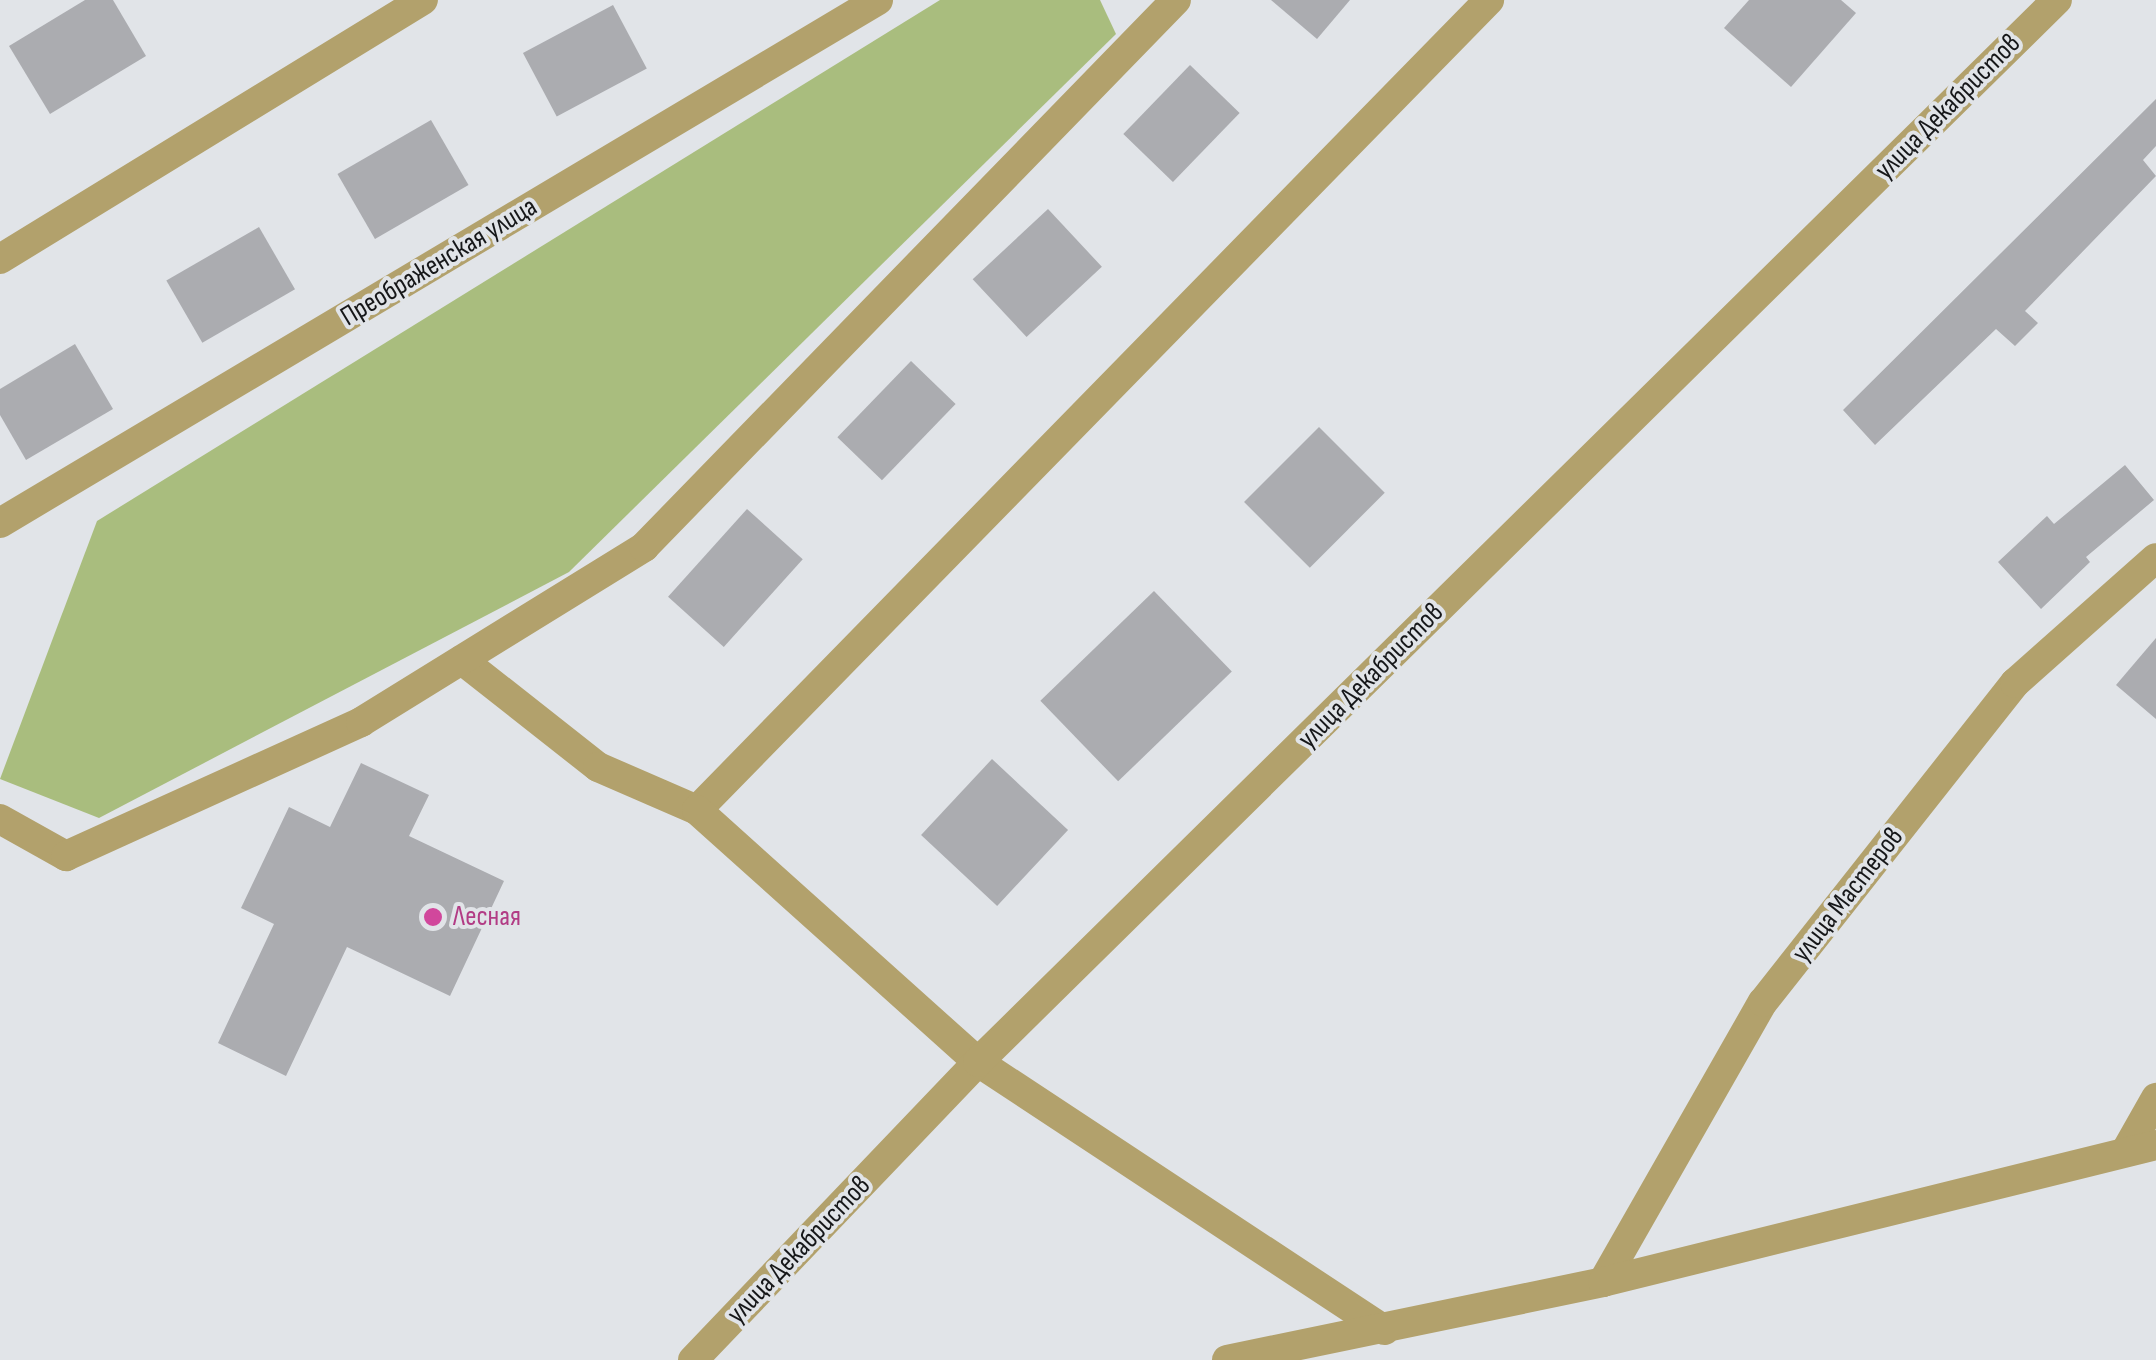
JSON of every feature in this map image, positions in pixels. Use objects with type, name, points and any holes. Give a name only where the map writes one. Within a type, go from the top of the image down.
[{"type":"street","points":[[0,259],[423,0]]},
{"type":"street","name":"Преображенская улица","points":[[0,523],[878,0]]},
{"type":"street","points":[[0,819],[66,856],[361,722],[644,547],[1176,0]]},
{"type":"street","points":[[697,810],[1489,0]]},
{"type":"street","name":"улица Декабристов","points":[[693,1360],[978,1062],[2056,0]]},
{"type":"street","name":"улица Мастеров","points":[[1603,1282],[1763,1002],[2015,683],[2156,558]]},
{"type":"street","points":[[462,660],[598,767],[697,810],[978,1062],[1385,1330]]},
{"type":"street","points":[[2126,1151],[2156,1098]]},
{"type":"street","points":[[1227,1360],[1603,1282],[2156,1145]]},
{"type":"green space","points":[[940,0],[1100,0],[1116,34],[569,572],[99,818],[0,779],[97,521]]},
{"type":"building","points":[[85,0],[113,0],[146,56],[50,114],[9,46]]},
{"type":"building","points":[[1271,0],[1350,0],[1317,39]]},
{"type":"building","points":[[1749,0],[1841,0],[1856,13],[1791,87],[1724,28]]},
{"type":"building","points":[[613,5],[647,69],[557,116],[523,53]]},
{"type":"building","points":[[1190,65],[1240,113],[1173,182],[1123,134]]},
{"type":"building","points":[[2156,99],[2156,146],[2143,160],[2156,176],[2025,311],[2038,323],[2015,346],[1996,329],[1875,445],[1843,410]]},
{"type":"building","points":[[431,120],[468,185],[375,239],[337,174]]},
{"type":"building","points":[[1048,209],[1102,267],[1027,337],[973,279]]},
{"type":"building","points":[[259,227],[295,289],[202,343],[166,280]]},
{"type":"building","points":[[75,344],[113,409],[26,460],[0,415],[0,389]]},
{"type":"building","points":[[911,361],[956,404],[882,480],[837,437]]},
{"type":"building","points":[[1319,427],[1385,493],[1310,568],[1244,502]]},
{"type":"building","points":[[2125,465],[2154,500],[2086,557],[2090,562],[2041,609],[1998,562],[2047,516],[2054,524]]},
{"type":"building","points":[[747,509],[803,559],[724,647],[668,597]]},
{"type":"building","points":[[1154,591],[1232,672],[1118,781],[1040,701]]},
{"type":"building","points":[[2156,638],[2156,719],[2116,685]]},
{"type":"building","points":[[992,759],[1068,830],[997,906],[921,835]]},
{"type":"building","name":"Лесная","points":[[361,763],[429,795],[409,836],[504,881],[450,996],[347,947],[286,1076],[218,1043],[274,924],[241,908],[289,807],[330,827]]},
{"type":"place","name":"Лесная","points":[[433,917]]}]
